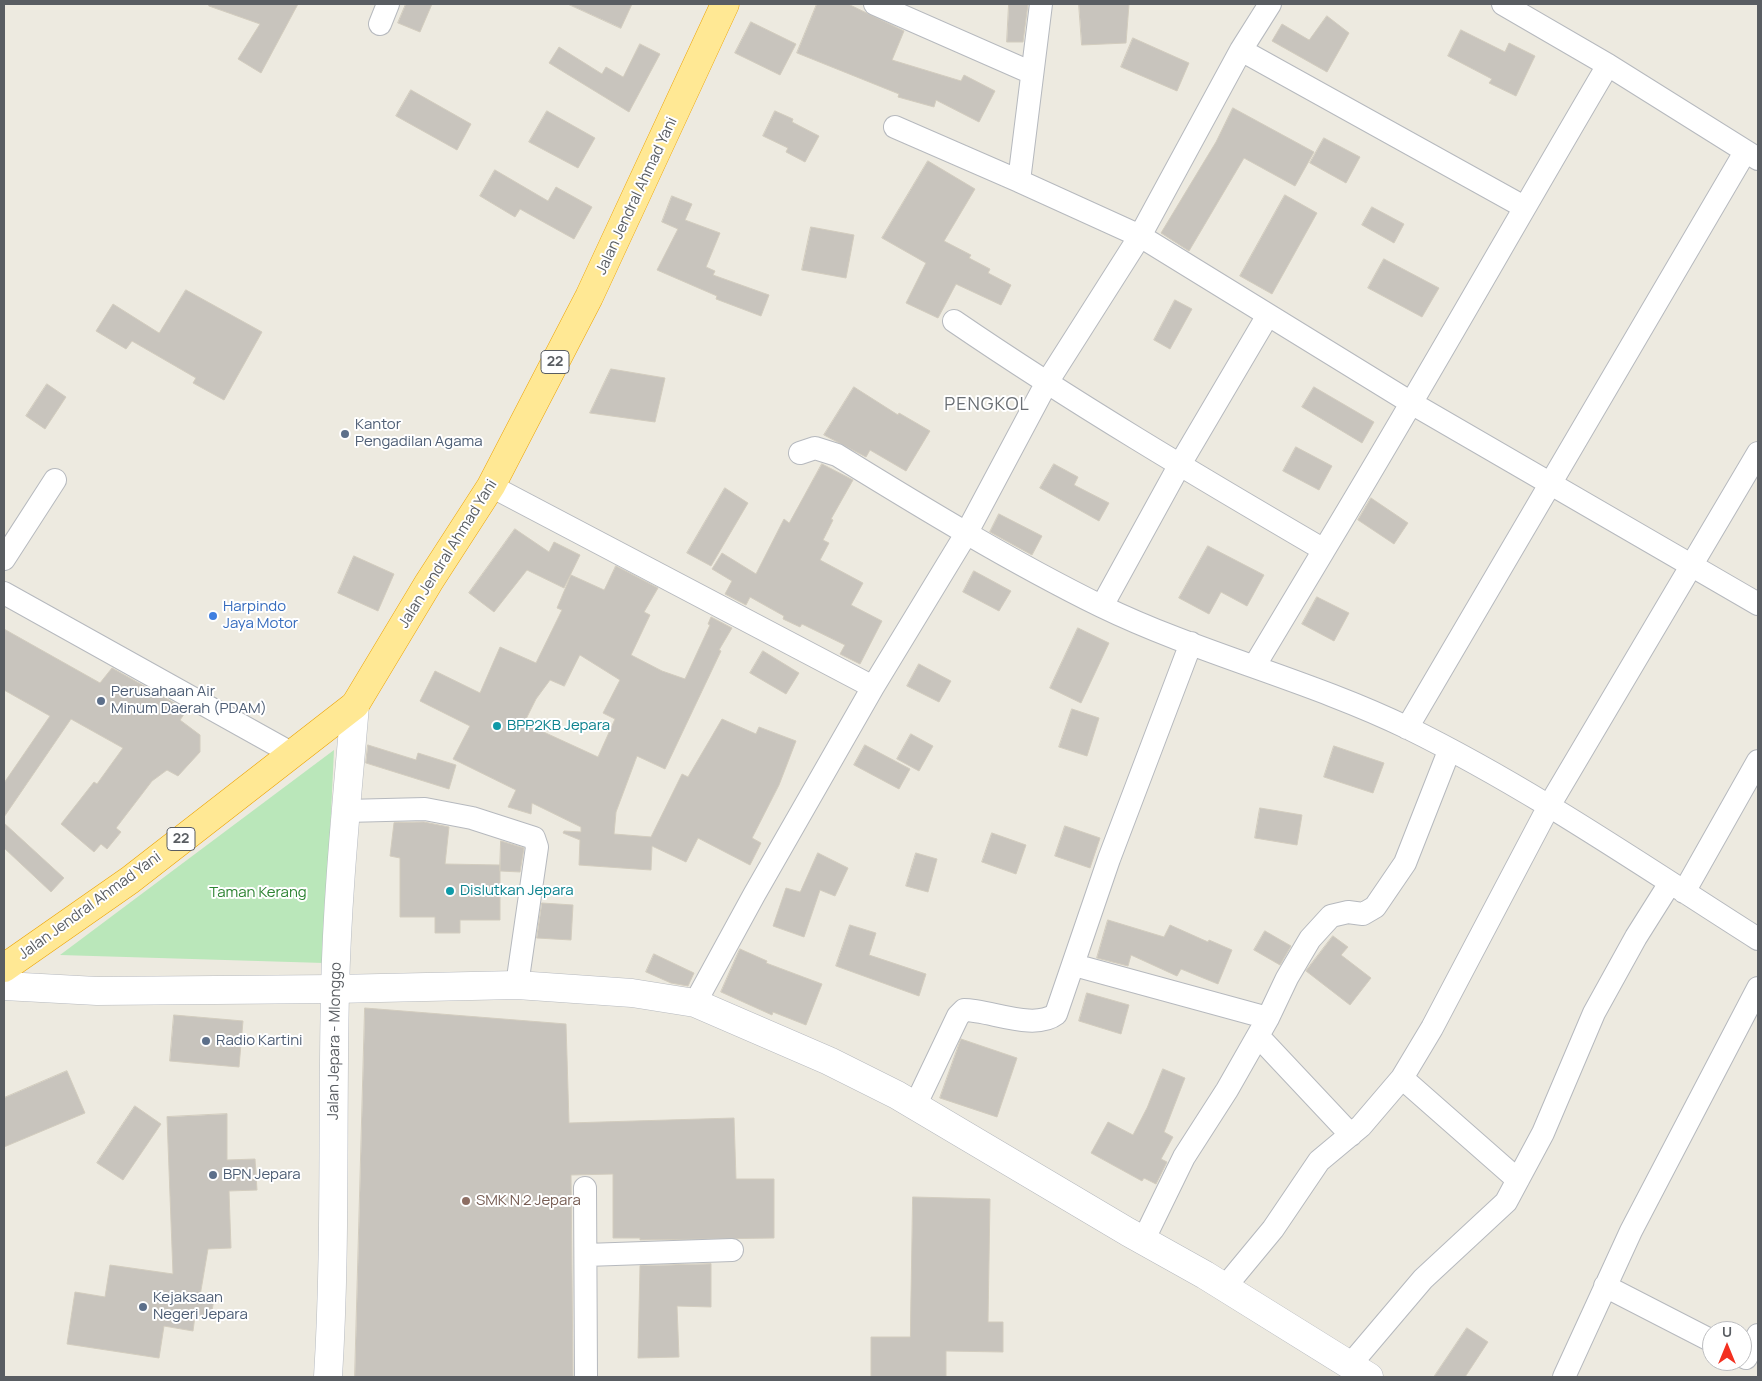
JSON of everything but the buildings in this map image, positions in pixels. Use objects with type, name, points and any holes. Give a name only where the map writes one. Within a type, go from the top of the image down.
[{"type":"highway","name":"Jalan Jendral Ahmad Yani","points":[[4,968],[130,880],[355,705],[429,582],[491,486],[589,297],[722,5]]},
{"type":"street","points":[[876,4],[1032,72]]},
{"type":"street","points":[[1019,181],[1041,4]]},
{"type":"street","points":[[695,1003],[759,886],[873,687],[966,534],[1046,384],[1140,236],[1241,50],[1270,4]]},
{"type":"street","points":[[1407,728],[1751,155],[1608,65],[1503,4]]},
{"type":"street","points":[[1241,50],[1524,207]]},
{"type":"street","points":[[1255,665],[1413,404],[1524,207],[1608,65]]},
{"type":"street","points":[[895,127],[1140,236],[1413,404],[1551,486],[1758,604]]},
{"type":"street","points":[[1102,606],[1179,466],[1268,315]]},
{"type":"street","points":[[954,322],[1046,384],[1179,466],[1324,550]]},
{"type":"street","points":[[800,453],[815,448],[836,455],[966,534],[1102,606],[1191,643],[1255,665],[1407,728],[1549,806],[1758,939]]},
{"type":"street","points":[[1225,1287],[1273,1229],[1319,1161],[1361,1126],[1402,1078],[1432,1028],[1549,806],[1758,453]]},
{"type":"street","points":[[4,559],[55,480]]},
{"type":"street","points":[[491,486],[873,687]]},
{"type":"street","points":[[4,593],[290,754]]},
{"type":"street","points":[[915,1106],[958,1016],[964,1010],[977,1010],[994,1015],[1031,1020],[1048,1020],[1056,1014],[1061,1005],[1109,859],[1191,643]]},
{"type":"street","name":"Jalan Jepara - Mlonggo","points":[[328,1377],[333,1292],[335,989],[346,811],[355,705]]},
{"type":"street","points":[[1143,1241],[1184,1157],[1228,1090],[1263,1027],[1287,978],[1310,939],[1324,921],[1337,914],[1363,914],[1376,907],[1405,863],[1449,751]]},
{"type":"street","points":[[4,986],[97,991],[517,985],[632,992],[695,1003],[829,1061],[915,1106],[1143,1241],[1225,1287],[1359,1371],[1423,1279],[1506,1202],[1543,1133],[1594,1013],[1636,937],[1677,887],[1758,761]]},
{"type":"street","points":[[346,811],[425,810],[472,818],[534,838],[538,847],[517,985]]},
{"type":"street","points":[[1074,964],[1263,1027],[1351,1135]]},
{"type":"street","points":[[1564,1377],[1631,1231],[1758,988]]},
{"type":"street","points":[[1402,1078],[1518,1180]]},
{"type":"street","points":[[585,1188],[586,1377]]},
{"type":"street","points":[[586,1254],[732,1250]]},
{"type":"street","points":[[1606,1286],[1702,1336]]},
{"type":"street","points":[[1752,1352],[1758,1335]]},
{"type":"green space","name":"Taman Kerang","points":[[334,750],[324,963],[60,955]]},
{"type":"place","name":"Kantor Pengadilan Agama","points":[[345,434]]},
{"type":"place","name":"Harpindo Jaya Motor","points":[[213,616]]},
{"type":"place","name":"Perusahaan Air Minum Daerah (PDAM)","points":[[101,701]]},
{"type":"place","name":"BPP2KB Jepara","points":[[497,726]]},
{"type":"place","name":"Dislutkan Jepara","points":[[450,891]]},
{"type":"place","name":"Radio Kartini","points":[[206,1041]]},
{"type":"place","name":"BPN Jepara","points":[[213,1175]]},
{"type":"place","name":"SMK N 2 Jepara","points":[[466,1201]]},
{"type":"place","name":"Kejaksaan Negeri Jepara","points":[[143,1307]]},
{"type":"district","name":"PENGKOL","points":[[987,405]]}]
